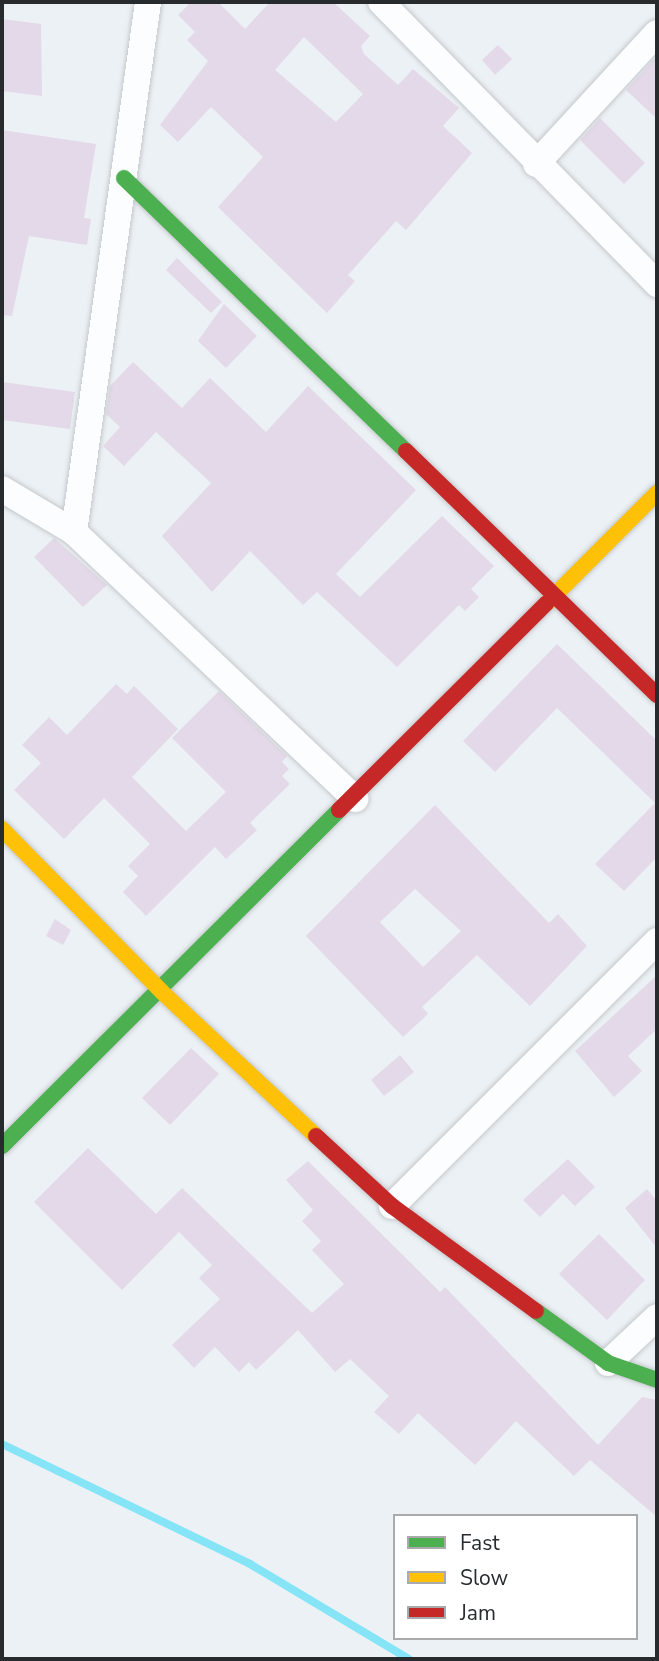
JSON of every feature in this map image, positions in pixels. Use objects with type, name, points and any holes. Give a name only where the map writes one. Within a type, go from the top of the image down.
[{"type":"street","points":[[74,532],[148,2]]},
{"type":"street","points":[[381,2],[536,164],[657,284]]},
{"type":"street","points":[[536,164],[657,33]]},
{"type":"street","points":[[124,178],[558,592],[657,695]]},
{"type":"street","points":[[2,489],[74,532],[355,799]]},
{"type":"street","points":[[2,1146],[162,992],[657,493]]},
{"type":"street","points":[[2,829],[162,992],[393,1206],[608,1363],[657,1380]]},
{"type":"street","points":[[393,1206],[657,941]]},
{"type":"street","points":[[608,1363],[657,1317]]},
{"type":"building","points":[[191,2],[218,2],[245,29],[270,2],[333,2],[370,36],[361,46],[364,54],[398,85],[413,69],[459,108],[443,126],[472,153],[406,230],[396,221],[348,275],[355,281],[327,313],[218,207],[263,157],[211,107],[178,142],[160,125],[208,61],[187,40],[195,32],[178,15]],"holes":[[[304,37],[363,94],[336,122],[275,70]]]},
{"type":"building","points":[[2,19],[41,24],[42,96],[2,91]]},
{"type":"building","points":[[498,45],[512,59],[495,75],[482,60]]},
{"type":"building","points":[[657,56],[657,119],[626,90]]},
{"type":"building","points":[[600,118],[645,163],[624,184],[580,140]]},
{"type":"building","points":[[2,130],[96,144],[84,218],[91,219],[87,245],[29,236],[12,316],[2,315]]},
{"type":"building","points":[[177,258],[222,302],[211,313],[166,270]]},
{"type":"building","points":[[224,304],[257,336],[226,368],[198,341]]},
{"type":"building","points":[[133,362],[182,408],[210,378],[266,432],[308,386],[416,490],[336,574],[360,597],[442,516],[494,566],[471,589],[479,597],[465,611],[459,605],[397,667],[317,592],[303,605],[250,551],[212,592],[162,536],[211,483],[156,432],[124,466],[103,446],[120,427],[106,414],[110,386]]},
{"type":"building","points":[[2,382],[75,392],[70,429],[2,420]]},
{"type":"building","points":[[54,538],[107,585],[83,607],[34,557]]},
{"type":"building","points":[[557,644],[657,741],[657,857],[624,891],[595,864],[655,803],[557,708],[495,772],[463,741]]},
{"type":"building","points":[[116,684],[127,694],[134,686],[178,729],[132,777],[186,831],[226,792],[172,738],[219,691],[287,756],[282,762],[289,769],[282,776],[290,784],[250,823],[257,830],[226,859],[215,847],[146,916],[123,892],[138,876],[128,866],[150,844],[104,798],[64,839],[14,790],[41,763],[22,745],[49,717],[67,735]]},
{"type":"building","points":[[435,805],[549,923],[558,914],[587,946],[530,1006],[477,955],[422,1007],[428,1014],[403,1037],[306,936]],"holes":[[[415,889],[461,931],[423,967],[380,922]]]},
{"type":"building","points":[[55,919],[71,930],[63,945],[46,936]]},
{"type":"building","points":[[657,975],[657,1029],[628,1056],[642,1071],[614,1097],[575,1051]]},
{"type":"building","points":[[191,1048],[219,1074],[170,1125],[142,1098]]},
{"type":"building","points":[[400,1055],[414,1072],[384,1096],[371,1080]]},
{"type":"building","points":[[88,1148],[156,1214],[182,1188],[312,1313],[344,1284],[312,1250],[321,1241],[302,1221],[313,1210],[286,1180],[308,1161],[440,1292],[445,1287],[598,1445],[642,1397],[657,1400],[657,1517],[590,1460],[574,1476],[516,1421],[475,1465],[418,1413],[399,1434],[374,1412],[389,1396],[350,1359],[335,1372],[298,1330],[256,1370],[249,1362],[239,1372],[215,1347],[194,1368],[172,1345],[220,1299],[199,1278],[212,1265],[179,1232],[122,1290],[34,1202]]},
{"type":"building","points":[[568,1159],[595,1187],[575,1206],[563,1194],[540,1217],[523,1200]]},
{"type":"building","points":[[647,1189],[657,1201],[657,1248],[625,1208]]},
{"type":"building","points":[[599,1234],[645,1280],[607,1320],[559,1274]]},
{"type":"waterway","points":[[2,1444],[250,1564],[409,1659]]},
{"type":"traffic: fast","points":[[124,178],[406,451]]},
{"type":"traffic: fast","points":[[2,1146],[339,810]]},
{"type":"traffic: fast","points":[[536,1311],[608,1363],[657,1380]]},
{"type":"traffic: slow","points":[[547,603],[657,493]]},
{"type":"traffic: slow","points":[[2,829],[162,992],[316,1136]]},
{"type":"traffic: jam","points":[[406,451],[657,695]]},
{"type":"traffic: jam","points":[[339,810],[547,603]]},
{"type":"traffic: jam","points":[[316,1136],[392,1206],[536,1311]]}]
